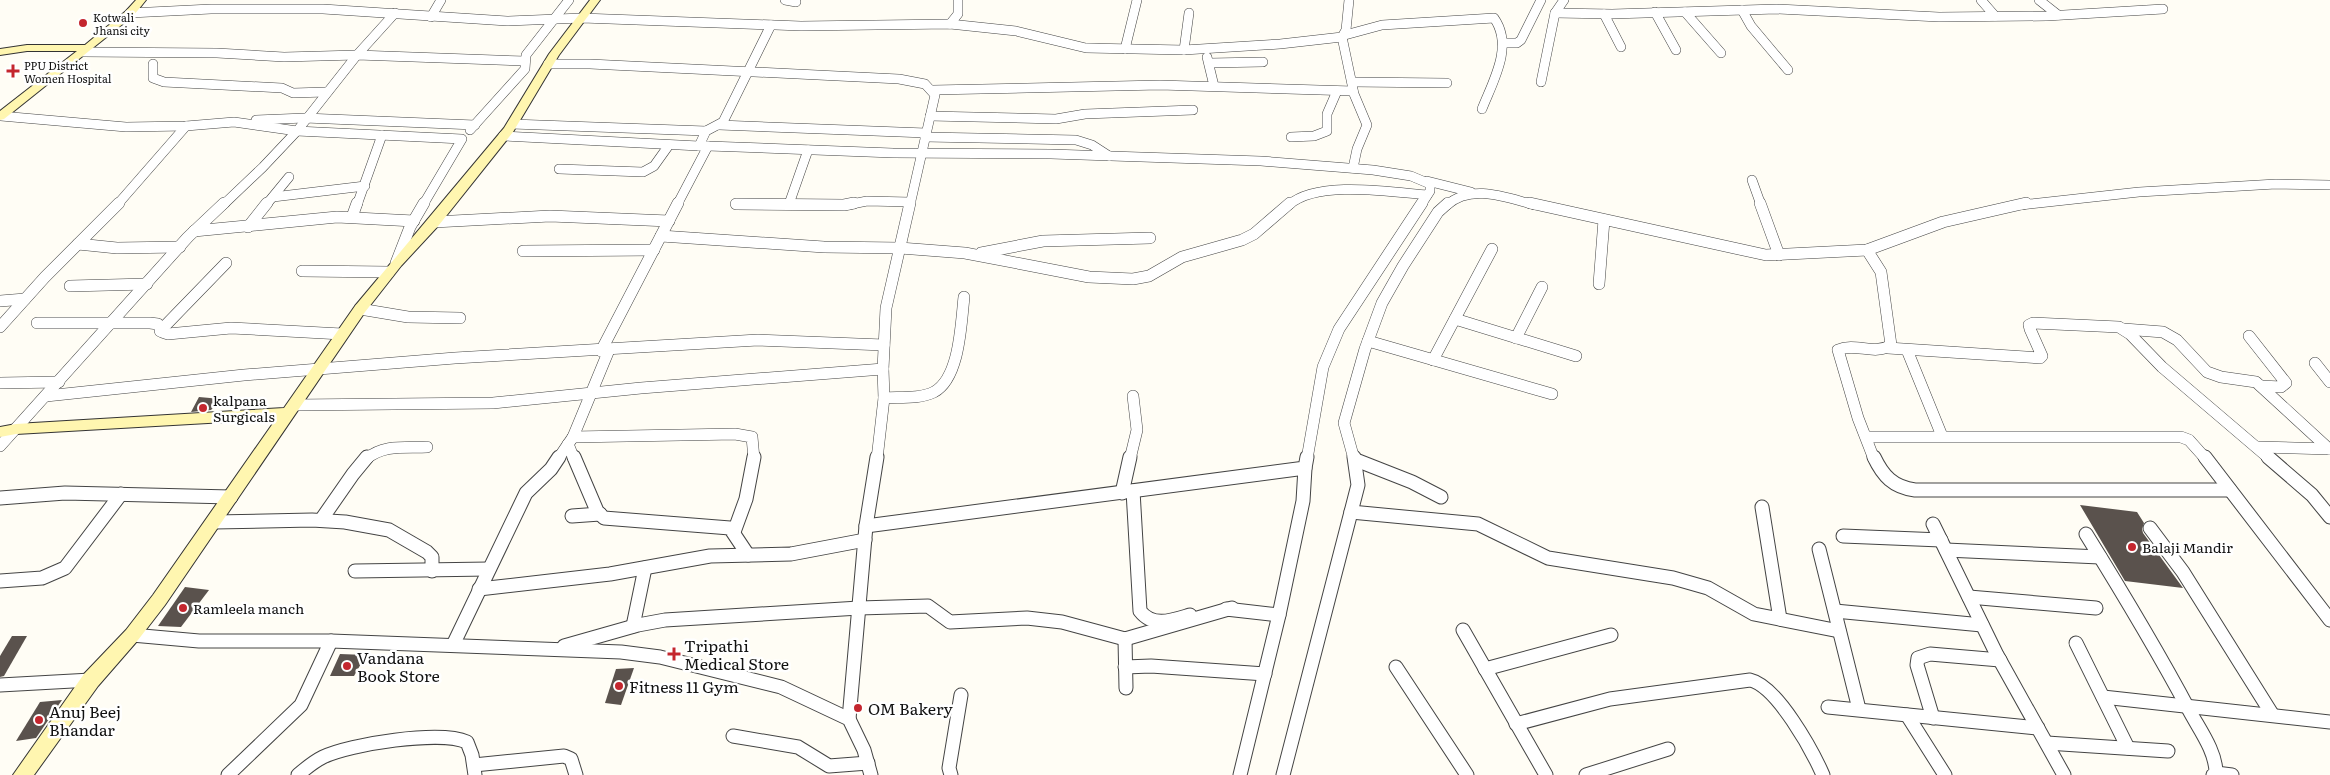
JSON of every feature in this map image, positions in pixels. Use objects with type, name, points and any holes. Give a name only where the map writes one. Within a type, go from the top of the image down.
[{"type":"main road","points":[[0,116],[86,50],[130,13],[142,0]]},
{"type":"main road","points":[[23,775],[91,680],[132,635],[214,522],[360,309],[392,267],[434,222],[512,124],[548,64],[595,0]]},
{"type":"main road","points":[[0,52],[28,48],[86,50]]},
{"type":"main road","points":[[0,432],[292,409]]},
{"type":"street","points":[[302,9],[311,0]]},
{"type":"street","points":[[431,17],[441,0]]},
{"type":"street","points":[[302,271],[392,267],[414,220],[462,138],[526,68],[526,55],[569,0]]},
{"type":"street","points":[[784,0],[796,2]]},
{"type":"street","points":[[950,24],[958,14],[958,0]]},
{"type":"street","points":[[1125,49],[1137,0]]},
{"type":"street","points":[[1349,0],[1344,36],[1352,87],[1367,125],[1357,148],[1353,168]]},
{"type":"street","points":[[1504,43],[1521,40],[1541,0]]},
{"type":"street","points":[[1541,82],[1555,12],[1564,0]]},
{"type":"street","points":[[1816,0],[1828,11]]},
{"type":"street","points":[[1981,0],[1995,16]]},
{"type":"street","points":[[2039,0],[2058,15]]},
{"type":"street","points":[[130,13],[211,9],[302,9],[507,21],[582,18],[771,25],[950,24],[1016,31],[1086,48],[1184,50],[1344,36],[1375,26],[1490,17],[1496,20],[1502,32],[1504,43],[1482,109]]},
{"type":"street","points":[[1555,12],[1604,14],[1742,10],[1828,11],[1940,17],[2058,15],[2163,9]]},
{"type":"street","points":[[1742,10],[1750,26],[1788,70]]},
{"type":"street","points":[[1655,12],[1676,50]]},
{"type":"street","points":[[1685,12],[1720,53]]},
{"type":"street","points":[[0,446],[114,322],[194,231],[263,167],[297,131],[305,118],[356,55],[395,13]]},
{"type":"street","points":[[1184,50],[1184,34],[1189,13]]},
{"type":"street","points":[[1604,14],[1621,47]]},
{"type":"street","points":[[512,124],[706,131],[723,122],[771,25]]},
{"type":"street","points":[[1205,48],[1214,86]]},
{"type":"street","points":[[86,50],[225,53],[284,57],[356,55],[525,62]]},
{"type":"street","points":[[1209,63],[1263,62]]},
{"type":"street","points":[[153,64],[153,78],[164,82],[282,88],[293,93],[326,92]]},
{"type":"street","points":[[548,64],[590,64],[899,79],[927,84],[935,95],[886,308],[883,369],[884,398],[880,442],[866,526],[849,719],[856,731],[869,769],[829,766],[798,747],[733,736]]},
{"type":"street","points":[[933,90],[1160,85],[1337,90],[1352,87],[1447,83]]},
{"type":"street","points":[[1291,137],[1314,136],[1326,131],[1327,114],[1337,90]]},
{"type":"street","points":[[930,116],[1056,119],[1085,114],[1193,110]]},
{"type":"street","points":[[0,116],[102,125],[186,126],[305,118],[475,125]]},
{"type":"street","points":[[234,122],[297,131],[462,138]]},
{"type":"street","points":[[719,125],[1076,140],[1092,145],[1109,156]]},
{"type":"street","points":[[0,327],[126,196],[186,126]]},
{"type":"street","points":[[453,645],[526,493],[551,468],[571,441],[592,393],[605,351],[669,221],[703,146],[706,131]]},
{"type":"street","points":[[352,217],[365,186],[382,135]]},
{"type":"street","points":[[503,136],[669,145],[921,154],[1025,153],[1256,160],[1353,168],[1394,173],[1472,193],[1484,193],[1733,249],[1779,255],[1866,250],[1943,222],[2032,202],[2139,192],[2276,184],[2330,184]]},
{"type":"street","points":[[559,169],[642,172],[654,166],[669,145]]},
{"type":"street","points":[[789,204],[808,150]]},
{"type":"street","points":[[248,227],[289,177]]},
{"type":"street","points":[[1752,180],[1779,255]]},
{"type":"street","points":[[1240,775],[1279,615],[1303,501],[1305,468],[1323,367],[1339,329],[1427,195],[1430,188],[1427,181]]},
{"type":"street","points":[[273,196],[365,186]]},
{"type":"street","points":[[661,236],[824,247],[900,248],[976,254],[1089,277],[1133,279],[1148,276],[1182,257],[1242,240],[1254,234],[1290,204],[1302,197],[1347,188],[1427,195]]},
{"type":"street","points":[[1282,775],[1358,484],[1356,460],[1345,432],[1344,423],[1368,341],[1382,303],[1403,266],[1438,212],[1456,198],[1472,193]]},
{"type":"street","points":[[736,204],[844,205],[867,201],[910,202]]},
{"type":"street","points":[[434,222],[550,216],[669,221]]},
{"type":"street","points":[[194,231],[352,217],[414,220]]},
{"type":"street","points":[[1599,284],[1604,220]]},
{"type":"street","points":[[976,254],[1001,246],[1024,243],[1150,238]]},
{"type":"street","points":[[78,244],[117,248],[180,247]]},
{"type":"street","points":[[1433,360],[1492,249]]},
{"type":"street","points":[[523,251],[654,250]]},
{"type":"street","points":[[1866,250],[1880,272],[1883,281],[1891,345],[1888,348]]},
{"type":"street","points":[[160,331],[226,263]]},
{"type":"street","points":[[70,286],[147,284]]},
{"type":"street","points":[[1516,338],[1542,287]]},
{"type":"street","points":[[884,398],[925,394],[942,387],[947,381],[954,361],[964,297]]},
{"type":"street","points":[[0,301],[25,299]]},
{"type":"street","points":[[360,309],[408,317],[460,318]]},
{"type":"street","points":[[1455,319],[1576,356]]},
{"type":"street","points":[[37,323],[114,322],[158,324],[163,334],[237,328],[342,334]]},
{"type":"street","points":[[2230,490],[1905,489],[1896,485],[1880,470],[1844,376],[1838,350],[1841,348],[1888,348],[2040,358],[2042,356],[2030,331],[2029,325],[2033,323],[2112,326],[2124,330],[2159,330],[2167,332],[2178,340],[2206,371],[2217,376],[2247,379],[2262,386],[2330,449]]},
{"type":"street","points":[[2124,330],[2162,367],[2258,447],[2312,496],[2330,517]]},
{"type":"street","points":[[2249,336],[2286,383],[2280,387],[2262,386]]},
{"type":"street","points":[[46,396],[319,368],[455,358],[605,351],[758,340],[884,345]]},
{"type":"street","points":[[1368,341],[1552,394]]},
{"type":"street","points":[[1907,350],[1942,436]]},
{"type":"street","points":[[2315,364],[2330,382]]},
{"type":"street","points":[[292,409],[493,402],[883,369]]},
{"type":"street","points":[[0,383],[59,382]]},
{"type":"street","points":[[1133,396],[1137,430],[1128,492],[1139,603],[1144,618],[1151,622],[1159,622],[1232,608],[1279,615]]},
{"type":"street","points":[[571,441],[735,434],[752,437],[752,467],[744,509],[734,532]]},
{"type":"street","points":[[1867,437],[2182,437],[2195,444],[2330,620]]},
{"type":"street","points":[[571,441],[600,514],[604,518],[722,526],[734,532],[748,555]]},
{"type":"street","points":[[2258,447],[2330,449]]},
{"type":"street","points":[[321,520],[359,467],[374,452],[393,448],[427,448]]},
{"type":"street","points":[[1356,460],[1412,482],[1441,497]]},
{"type":"street","points":[[866,526],[1305,468]]},
{"type":"street","points":[[0,498],[65,493],[230,498]]},
{"type":"street","points":[[0,580],[45,578],[55,575],[64,568],[121,494]]},
{"type":"street","points":[[1762,508],[1780,619]]},
{"type":"street","points":[[1351,512],[1478,524],[1548,558],[1690,582],[1708,588],[1741,609],[1754,614],[1839,631]]},
{"type":"street","points":[[572,516],[600,514]]},
{"type":"street","points":[[214,522],[321,520],[389,530],[427,552],[432,557],[432,571]]},
{"type":"street","points":[[1933,524],[2000,660],[2064,775]]},
{"type":"street","points":[[2150,528],[2183,572],[2272,714]]},
{"type":"street","points":[[2086,534],[2141,623],[2186,705],[2215,760],[2215,774],[2232,775]]},
{"type":"street","points":[[1844,536],[2100,556]]},
{"type":"street","points":[[479,589],[645,568],[710,556],[803,552],[865,540]]},
{"type":"street","points":[[1819,549],[1859,710]]},
{"type":"street","points":[[633,626],[645,568]]},
{"type":"street","points":[[355,571],[489,569]]},
{"type":"street","points":[[1969,598],[2096,608]]},
{"type":"street","points":[[555,649],[633,626],[665,620],[859,608],[928,606],[940,617],[950,622],[1027,618],[1062,622],[1125,638],[1150,635],[1232,608]]},
{"type":"street","points":[[1835,611],[1982,625]]},
{"type":"street","points":[[1464,630],[1546,775]]},
{"type":"street","points":[[132,635],[199,641],[331,641],[621,652],[660,657],[780,688],[849,719]]},
{"type":"street","points":[[1485,668],[1611,635]]},
{"type":"street","points":[[1125,638],[1126,688]]},
{"type":"street","points":[[228,775],[301,705],[331,641]]},
{"type":"street","points":[[2076,643],[2128,748]]},
{"type":"street","points":[[1933,718],[1917,665],[1918,658],[1930,654],[2000,660]]},
{"type":"street","points":[[1125,667],[1151,666],[1264,674]]},
{"type":"street","points":[[1396,667],[1467,775]]},
{"type":"street","points":[[0,685],[91,680]]},
{"type":"street","points":[[1516,724],[1610,699],[1747,680],[1758,682],[1769,692],[1805,742],[1823,775]]},
{"type":"street","points":[[951,775],[949,768],[961,695]]},
{"type":"street","points":[[2103,697],[2272,714],[2330,722]]},
{"type":"street","points":[[1828,707],[2038,728]]},
{"type":"street","points":[[1907,715],[1945,775]]},
{"type":"street","points":[[298,775],[308,764],[317,760],[385,741],[450,738],[462,739],[467,742],[474,770],[564,756],[571,759],[576,775]]},
{"type":"street","points":[[2047,744],[2168,751]]},
{"type":"street","points":[[1586,775],[1668,749]]},
{"type":"building","name":"kalpana Surgicals","points":[[199,397],[221,399],[211,410],[191,412]]},
{"type":"building","name":"Balaji Mandir","points":[[2080,505],[2137,512],[2144,523],[2143,533],[2183,588],[2125,581]]},
{"type":"building","name":"Ramleela manch","points":[[185,587],[209,590],[181,627],[158,626]]},
{"type":"building","points":[[12,636],[27,636],[4,676],[0,677],[0,656]]},
{"type":"building","name":"Vandana Book Store","points":[[340,654],[366,655],[354,676],[330,676]]},
{"type":"building","name":"Fitness 11 Gym","points":[[634,668],[621,705],[605,703],[616,669]]},
{"type":"building","name":"Anuj Beej Bhandar","points":[[62,700],[36,738],[16,741],[40,702]]},
{"type":"place","name":"Kotwali Jhansi city","points":[[83,23]]},
{"type":"place","name":"PPU District Women Hospital","points":[[13,71]]},
{"type":"place","name":"kalpana Surgicals","points":[[203,408]]},
{"type":"place","name":"Balaji Mandir","points":[[2132,547]]},
{"type":"place","name":"Ramleela manch","points":[[183,608]]},
{"type":"place","name":"Tripathi Medical Store","points":[[674,654]]},
{"type":"place","name":"Vandana Book Store","points":[[347,666]]},
{"type":"place","name":"Fitness 11 Gym","points":[[619,686]]},
{"type":"place","name":"OM Bakery","points":[[858,708]]},
{"type":"place","name":"Anuj Beej Bhandar","points":[[39,720]]}]
